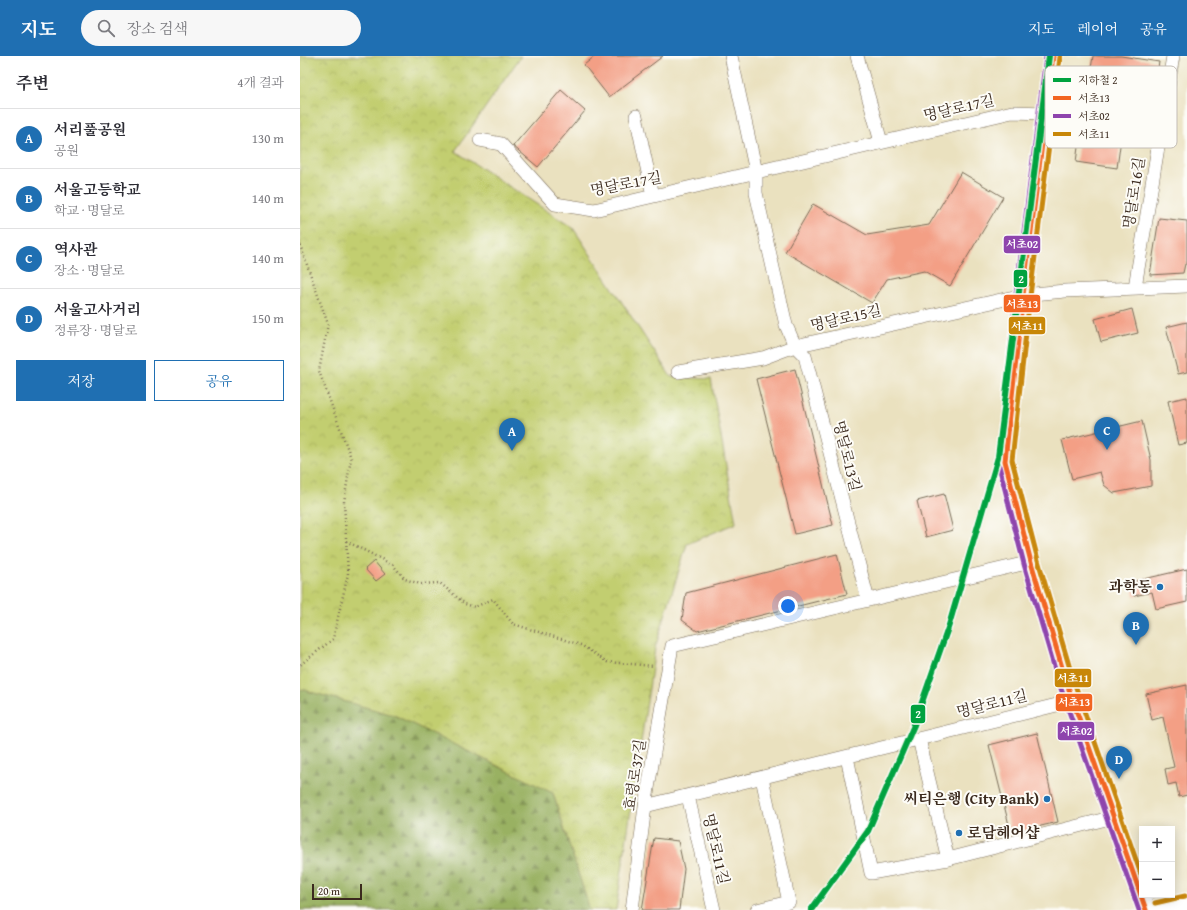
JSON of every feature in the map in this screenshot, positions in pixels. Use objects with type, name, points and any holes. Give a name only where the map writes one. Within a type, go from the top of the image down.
[{"type":"main road","points":[[1053,66],[1054,56]]},
{"type":"main road","points":[[1045,121],[1023,295],[1005,461],[1031,562],[1073,701],[1146,910]]},
{"type":"main road","points":[[1157,910],[1187,903]]},
{"type":"street","points":[[731,56],[756,172]]},
{"type":"street","points":[[857,56],[881,142]]},
{"type":"street","name":"명달로16길","points":[[1171,66],[1173,56]]},
{"type":"street","name":"명달로17길","points":[[480,140],[501,144],[555,204],[594,210],[1012,112],[1045,113]]},
{"type":"street","points":[[636,116],[653,196]]},
{"type":"street","name":"명달로16길","points":[[1135,287],[1158,148]]},
{"type":"street","name":"명달로13길","points":[[756,172],[756,193],[786,325],[795,346],[805,356],[868,600]]},
{"type":"street","points":[[1023,295],[1135,287],[1187,286]]},
{"type":"street","name":"명달로15길","points":[[678,372],[763,358],[795,346],[1023,295]]},
{"type":"street","points":[[868,600],[1031,562]]},
{"type":"street","name":"효령로37길","points":[[632,910],[645,806],[672,646],[868,600]]},
{"type":"street","name":"명달로11길","points":[[645,806],[1073,701]]},
{"type":"street","points":[[919,739],[948,859]]},
{"type":"street","points":[[846,757],[871,873],[948,859],[1114,817]]},
{"type":"street","points":[[757,910],[789,902],[762,778]]},
{"type":"street","name":"명달로11길","points":[[688,796],[714,910]]},
{"type":"path","points":[[300,245],[328,324],[318,371],[351,458],[344,502],[348,574],[333,639],[300,664]]},
{"type":"path","points":[[346,541],[393,566],[405,579],[420,584],[440,583],[465,604],[475,607],[493,599],[512,624],[581,645],[607,662],[668,668]]},
{"type":"green space","points":[[300,56],[521,56],[455,151],[573,228],[671,377],[711,379],[736,523],[687,544],[655,648],[616,910],[590,910],[553,793],[394,715],[300,689]]},
{"type":"green space","points":[[300,689],[394,715],[553,793],[590,910],[300,910]]},
{"type":"building","points":[[595,56],[663,56],[609,97],[584,65]]},
{"type":"building","points":[[1093,56],[1121,56],[1159,62],[1158,66],[1091,66]]},
{"type":"building","points":[[561,90],[585,111],[538,167],[513,146]]},
{"type":"building","points":[[1078,148],[1120,148],[1117,168],[1076,162]]},
{"type":"building","points":[[961,172],[1003,197],[950,286],[924,271],[887,279],[872,303],[785,252],[813,204],[867,235],[929,225]]},
{"type":"building","points":[[1159,218],[1187,221],[1187,264],[1185,264],[1183,273],[1150,275]]},
{"type":"building","points":[[1132,309],[1138,333],[1101,342],[1095,319]]},
{"type":"building","points":[[1187,322],[1187,372],[1178,374],[1166,327]]},
{"type":"building","points":[[795,369],[833,525],[795,534],[756,379]]},
{"type":"building","points":[[1187,397],[1187,443],[1178,445],[1168,401]]},
{"type":"building","points":[[1142,421],[1151,460],[1151,486],[1114,493],[1104,485],[1100,472],[1072,479],[1062,440]]},
{"type":"building","points":[[944,494],[953,530],[926,537],[917,501]]},
{"type":"building","points":[[837,554],[847,594],[697,631],[682,620],[686,593]]},
{"type":"building","points":[[374,561],[385,574],[376,581],[365,569]]},
{"type":"building","name":"과학동","points":[[1187,569],[1187,602],[1156,609],[1152,592],[1134,596],[1131,582]]},
{"type":"building","points":[[1187,685],[1187,795],[1179,797],[1176,783],[1168,785],[1165,769],[1174,767],[1163,717],[1152,720],[1146,694]]},
{"type":"building","points":[[1037,733],[1058,822],[1011,833],[989,745]]},
{"type":"building","points":[[654,838],[678,841],[684,869],[679,910],[642,910]]},
{"type":"metro line","name":"2","points":[[1048,66],[1049,56]]},
{"type":"metro line","name":"2","points":[[811,910],[868,831],[914,725],[949,625],[998,457],[1045,87]]},
{"type":"transit line","name":"서초02","points":[[1046,56],[1016,294],[998,462],[1024,564],[1059,683],[1139,910]]},
{"type":"transit line","name":"서초13","points":[[1052,66],[1053,56]]},
{"type":"transit line","name":"서초11","points":[[1059,66],[1060,57]]},
{"type":"transit line","name":"서초13","points":[[1045,120],[1023,295],[1005,461],[1031,562],[1066,681],[1146,910]]},
{"type":"transit line","name":"서초11","points":[[1049,148],[1030,296],[1012,460],[1038,560],[1073,679],[1139,868]]},
{"type":"transit line","name":"서초11","points":[[1155,903],[1185,896]]},
{"type":"place","name":"역사관","points":[[1107,450]]},
{"type":"place","name":"서리풀공원","points":[[512,451]]},
{"type":"place","name":"과학동","points":[[1160,587]]},
{"type":"place","name":"서울고등학교","points":[[1136,645]]},
{"type":"place","name":"서울고사거리","points":[[1119,779]]},
{"type":"place","name":"씨티은행 (City Bank)","points":[[1047,799]]},
{"type":"place","name":"로담헤어샵","points":[[959,833]]}]
